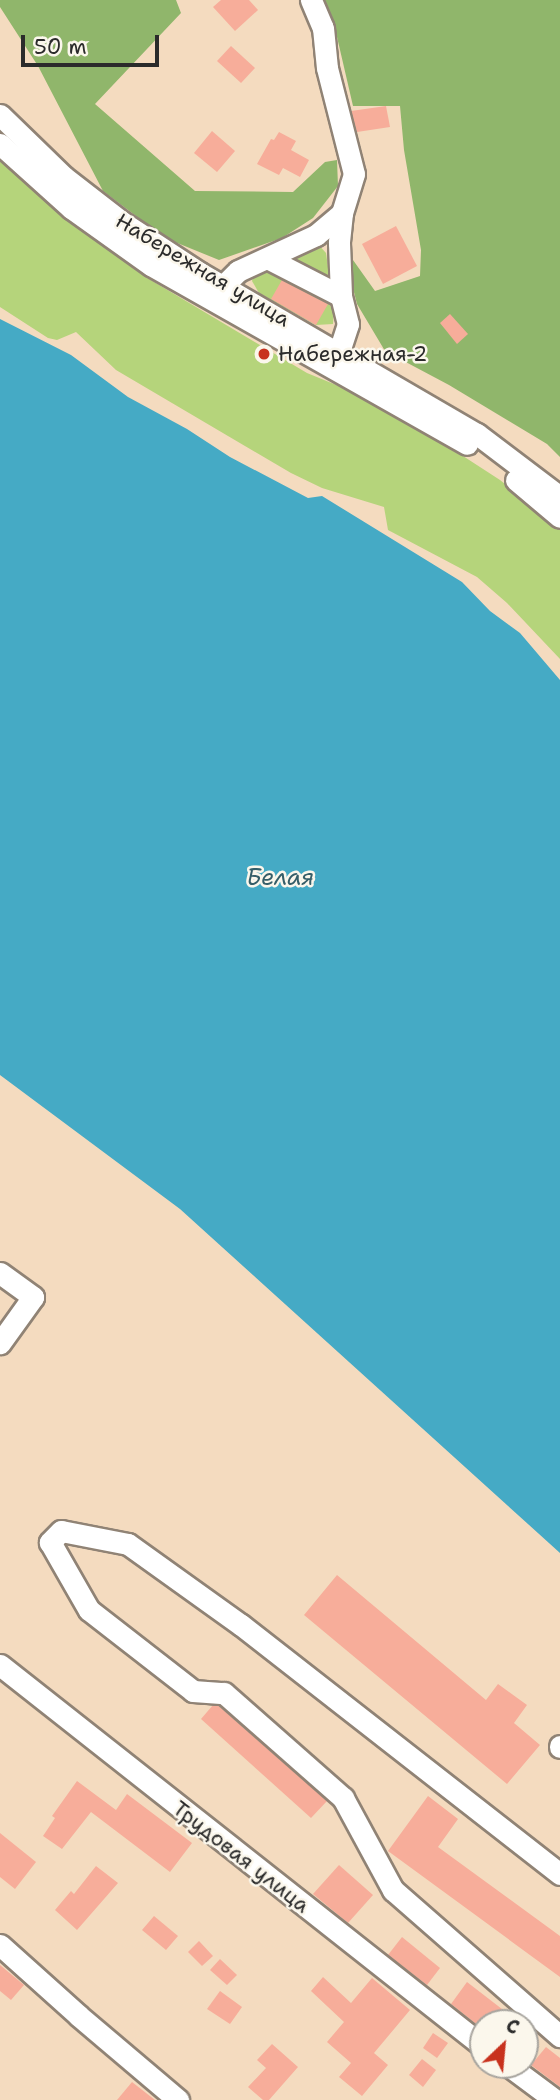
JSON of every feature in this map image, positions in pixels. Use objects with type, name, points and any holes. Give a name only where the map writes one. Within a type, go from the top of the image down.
[{"type":"street","points":[[311,0],[323,28],[327,68],[354,174],[342,213],[339,243],[341,296],[348,324],[339,352]]},
{"type":"street","name":"Набережная улица","points":[[0,116],[84,194],[160,248],[477,434],[560,497]]},
{"type":"street","name":"Набережная улица","points":[[0,144],[50,191],[111,239],[197,292],[470,446],[506,471],[560,517]]},
{"type":"street","points":[[223,286],[238,271],[269,259],[316,234],[342,213]]},
{"type":"street","points":[[269,259],[341,296]]},
{"type":"street","points":[[0,1273],[33,1297],[0,1343]]},
{"type":"street","points":[[560,1874],[241,1625],[128,1544],[61,1531],[50,1542],[89,1610],[193,1691],[224,1693],[343,1798],[393,1890],[560,2036]]},
{"type":"street","name":"Трудовая улица","points":[[0,1665],[469,2035]]},
{"type":"street","points":[[0,1945],[178,2100]]},
{"type":"street","points":[[527,2079],[555,2100]]},
{"type":"green space","points":[[0,0],[176,0],[181,13],[95,104],[195,191],[293,192],[325,162],[337,160],[338,186],[313,218],[282,238],[219,260],[165,238],[103,191],[38,66],[0,7]]},
{"type":"green space","points":[[319,0],[560,0],[560,457],[547,444],[449,385],[385,351],[357,304],[347,265],[353,260],[375,291],[420,276],[421,250],[404,150],[400,106],[353,106],[334,24]]},
{"type":"green space","points":[[0,158],[64,215],[144,276],[307,373],[346,389],[463,456],[500,480],[551,521],[560,530],[560,659],[507,603],[477,577],[388,530],[384,507],[322,488],[291,473],[116,370],[76,332],[57,340],[48,338],[0,307]]},
{"type":"green space","points":[[317,243],[326,253],[329,274],[322,279],[293,262],[293,255]]},
{"type":"green space","points":[[270,271],[329,304],[334,311],[333,324],[316,325],[259,293],[252,281],[254,274]]},
{"type":"water","name":"Белая","points":[[0,319],[71,355],[128,397],[187,429],[230,457],[308,498],[322,496],[462,582],[490,611],[520,633],[560,680],[560,1553],[180,1209],[0,1075]]},
{"type":"building","points":[[221,0],[249,0],[258,10],[235,31],[213,7]]},
{"type":"building","points":[[231,46],[255,68],[241,83],[217,61]]},
{"type":"building","points":[[386,106],[390,127],[357,132],[351,111]]},
{"type":"building","points":[[212,131],[235,151],[217,172],[194,153]]},
{"type":"building","points":[[279,132],[296,141],[291,150],[309,160],[300,177],[283,168],[279,175],[257,164],[271,139],[274,140]]},
{"type":"building","points":[[396,226],[417,266],[383,284],[362,244]]},
{"type":"building","points":[[282,280],[328,304],[316,325],[271,299]]},
{"type":"building","points":[[450,314],[468,334],[457,344],[440,323]]},
{"type":"building","points":[[337,1575],[486,1700],[498,1684],[527,1705],[514,1723],[540,1745],[507,1784],[304,1615]]},
{"type":"building","points":[[213,1705],[219,1706],[327,1801],[311,1818],[201,1719]]},
{"type":"building","points":[[77,1781],[116,1810],[127,1794],[192,1843],[170,1872],[91,1812],[62,1849],[43,1836],[55,1818],[52,1816]]},
{"type":"building","points":[[428,1796],[458,1819],[438,1847],[560,1936],[560,1977],[388,1851]]},
{"type":"building","points":[[0,1833],[36,1862],[15,1889],[0,1877]]},
{"type":"building","points":[[339,1865],[373,1895],[348,1923],[313,1894]]},
{"type":"building","points":[[96,1866],[118,1883],[77,1930],[55,1910],[71,1891],[74,1894]]},
{"type":"building","points":[[154,1916],[178,1936],[166,1950],[142,1930]]},
{"type":"building","points":[[402,1937],[440,1968],[427,1985],[388,1955]]},
{"type":"building","points":[[199,1941],[213,1956],[202,1966],[188,1952]]},
{"type":"building","points":[[220,1959],[237,1975],[227,1985],[210,1970]]},
{"type":"building","points":[[0,1965],[24,1985],[11,2000],[0,1991]]},
{"type":"building","points":[[323,1977],[351,2003],[372,1978],[410,2010],[374,2053],[388,2065],[362,2096],[339,2077],[351,2063],[327,2042],[344,2022],[311,1991]]},
{"type":"building","points":[[467,1982],[502,2009],[469,2009],[469,2018],[451,2004]]},
{"type":"building","points":[[220,1991],[242,2007],[230,2024],[207,2009]]},
{"type":"building","points":[[433,2033],[448,2043],[437,2058],[423,2048]]},
{"type":"building","points":[[272,2044],[298,2067],[269,2100],[263,2100],[248,2087],[266,2068],[257,2060]]},
{"type":"building","points":[[546,2047],[560,2058],[560,2087],[539,2071],[539,2055]]},
{"type":"building","points":[[422,2059],[436,2070],[423,2087],[409,2075]]},
{"type":"building","points":[[132,2082],[155,2100],[117,2100]]},
{"type":"place","name":"Набережная-2","points":[[264,354]]}]
